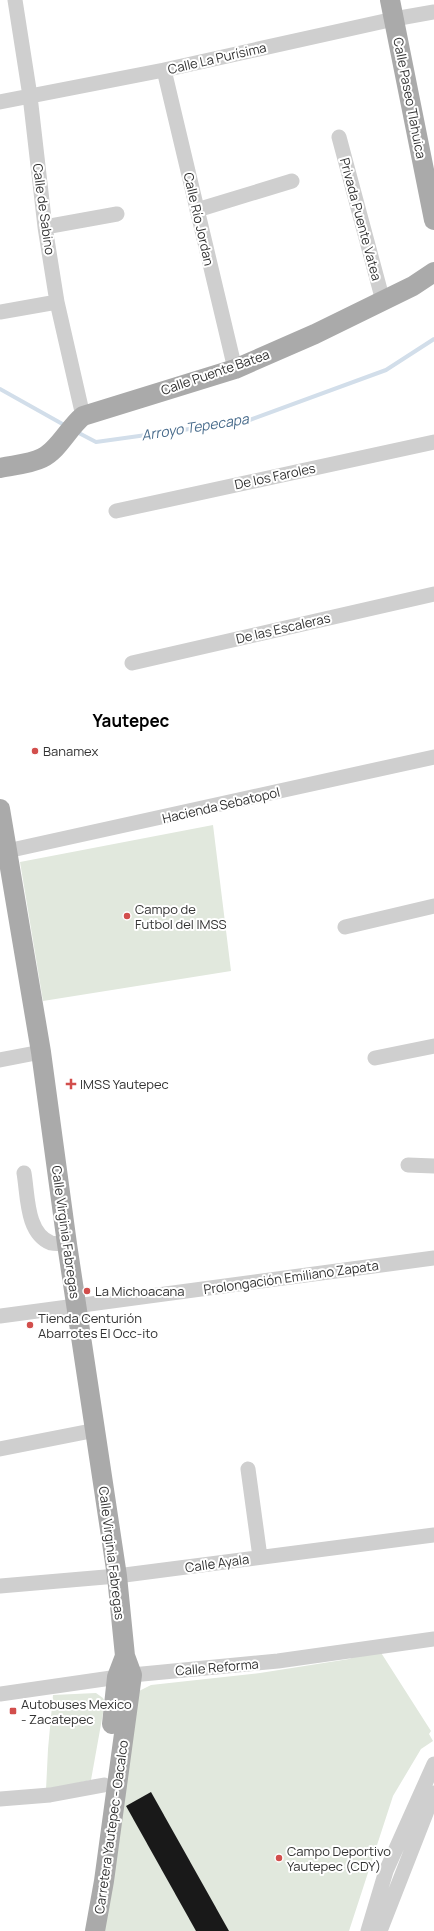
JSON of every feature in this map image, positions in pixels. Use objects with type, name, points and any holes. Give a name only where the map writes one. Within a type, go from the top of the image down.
[{"type":"main road","name":"Calle Paseo Tlahuica","points":[[392,9],[434,220]]},
{"type":"main road","name":"Calle Puente Batea","points":[[78,420],[234,368],[315,334],[413,286],[434,272]]},
{"type":"main road","points":[[0,468],[43,458],[78,420]]},
{"type":"main road","name":"Calle Virginia Fabregas","points":[[0,809],[41,1052],[67,1244],[117,1576],[125,1656],[124,1676]]},
{"type":"main road","name":"Carretera Yautepec - Oacalco","points":[[84,1931],[92,1894],[104,1785],[115,1706],[124,1676]]},
{"type":"main road","name":"Carretera Yautepec - Oacalco","points":[[95,1931],[105,1874],[124,1676]]},
{"type":"street","name":"Calle de Sabino","points":[[15,0],[30,96],[45,227],[78,420]]},
{"type":"street","name":"Calle La Purísima","points":[[0,102],[164,70],[392,9],[434,12]]},
{"type":"street","name":"Calle Río Jordan","points":[[164,70],[234,368]]},
{"type":"street","name":"Privada Puente Vatea","points":[[339,137],[383,301]]},
{"type":"street","points":[[197,210],[292,180]]},
{"type":"street","points":[[45,227],[117,214]]},
{"type":"street","points":[[0,312],[58,302]]},
{"type":"street","name":"De los Faroles","points":[[116,511],[434,442]]},
{"type":"street","name":"De las Escaleras","points":[[132,663],[434,594]]},
{"type":"street","name":"Hacienda Sebatopol","points":[[7,851],[434,757]]},
{"type":"street","points":[[345,927],[434,906]]},
{"type":"street","points":[[375,1058],[434,1046]]},
{"type":"street","points":[[0,1060],[41,1052]]},
{"type":"street","points":[[408,1165],[434,1166]]},
{"type":"street","points":[[24,1173],[32,1222],[42,1238],[52,1243],[67,1244]]},
{"type":"street","name":"Prolongación Emiliano Zapata","points":[[0,1316],[434,1258]]},
{"type":"street","points":[[0,1449],[96,1430]]},
{"type":"street","points":[[248,1469],[260,1557]]},
{"type":"street","name":"Calle Ayala","points":[[0,1586],[117,1576],[434,1536]]},
{"type":"street","name":"Calle Reforma","points":[[0,1694],[124,1676],[278,1661],[434,1638]]},
{"type":"street","points":[[380,1931],[428,1802],[433,1769]]},
{"type":"street","points":[[0,1799],[50,1795],[104,1785]]},
{"type":"street","points":[[368,1931],[386,1871],[428,1802]]},
{"type":"shaded area","name":"Campo de Futbol del IMSS","points":[[213,825],[231,971],[43,1001],[20,862]]},
{"type":"shaded area","points":[[378,1648],[431,1731],[429,1734],[433,1741],[421,1749],[393,1796],[349,1931],[101,1931],[137,1692],[151,1685],[260,1673],[349,1659]]},
{"type":"shaded area","points":[[96,1693],[103,1698],[105,1702],[91,1780],[46,1790],[53,1695]]},
{"type":"building","points":[[151,1792],[229,1931],[196,1931],[126,1806]]},
{"type":"waterway","name":"Arroyo Tepecapa","points":[[75,431],[96,442],[247,421],[386,370],[434,339]]},
{"type":"waterway","name":"Arroyo Tepecapa","points":[[0,389],[66,426]]},
{"type":"place","name":"Banamex","points":[[35,751]]},
{"type":"place","name":"Campo de Futbol del IMSS","points":[[127,916]]},
{"type":"place","name":"IMSS Yautepec","points":[[71,1084]]},
{"type":"place","name":"La Michoacana","points":[[87,1291]]},
{"type":"place","name":"Tienda Centurión Abarrotes El Occ-ito","points":[[30,1325]]},
{"type":"place","name":"Autobuses Mexico - Zacatepec","points":[[13,1711]]},
{"type":"place","name":"Campo Deportivo Yautepec (CDY)","points":[[279,1858]]},
{"type":"district","name":"Yautepec","points":[[131,721]]}]
